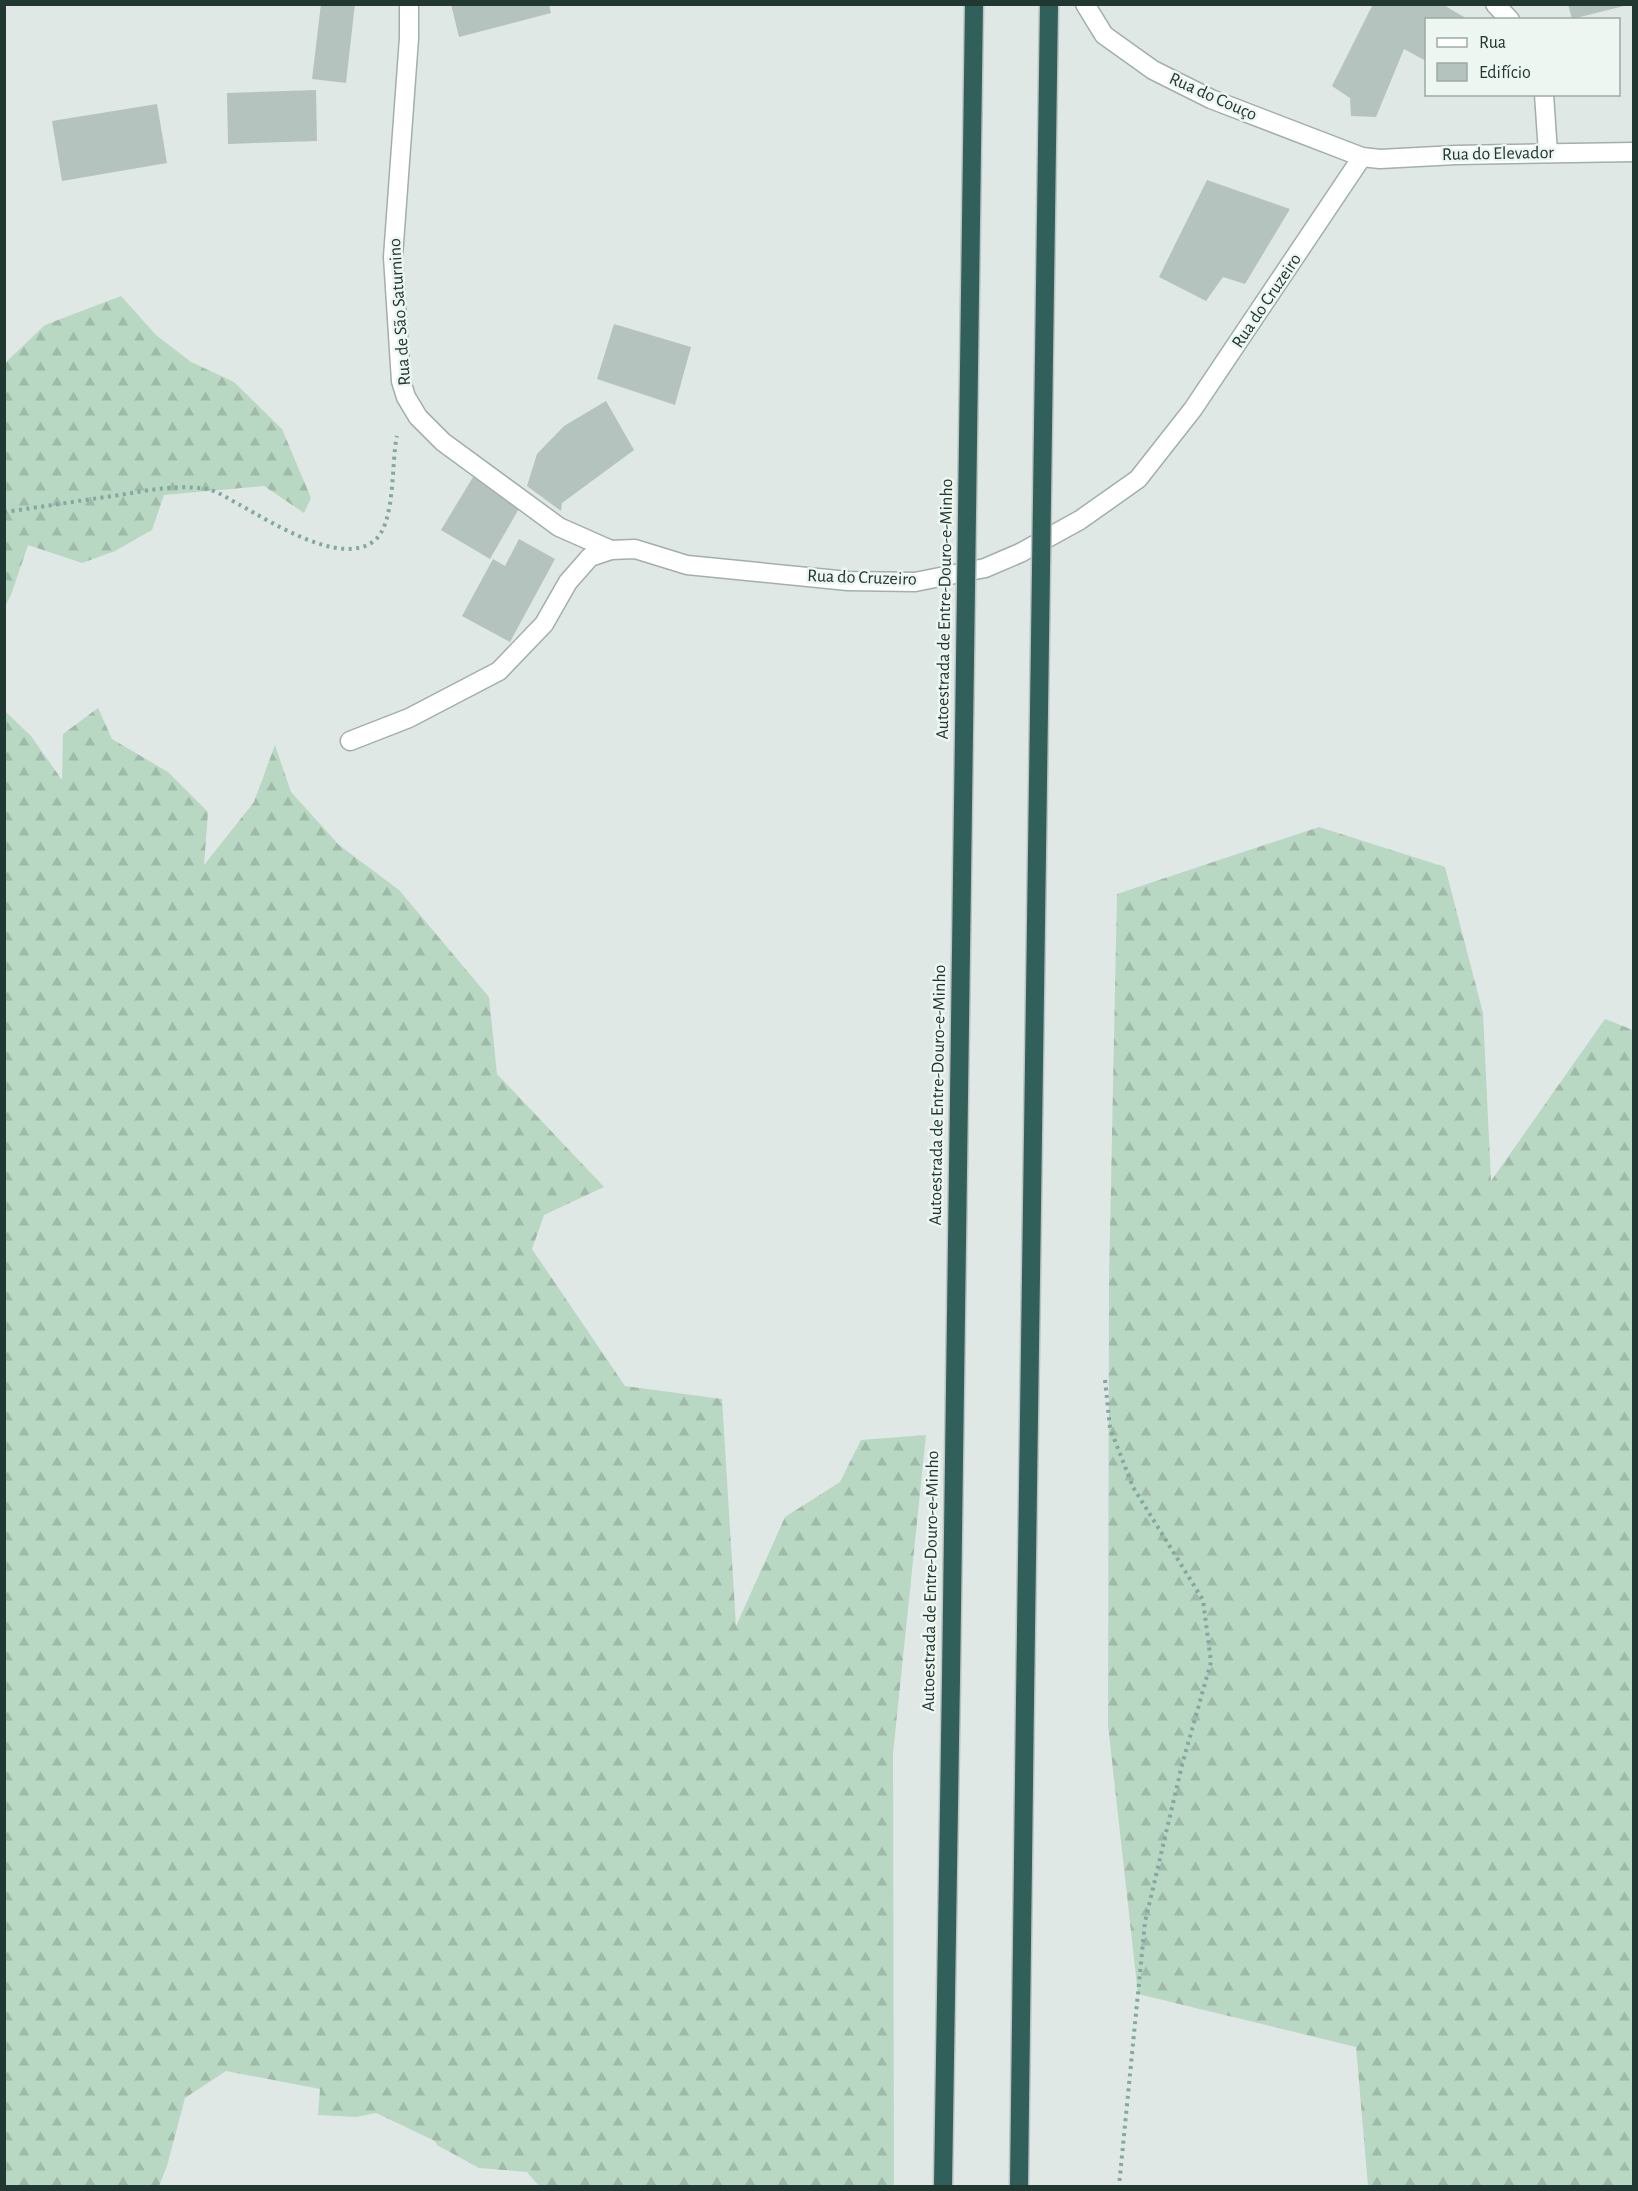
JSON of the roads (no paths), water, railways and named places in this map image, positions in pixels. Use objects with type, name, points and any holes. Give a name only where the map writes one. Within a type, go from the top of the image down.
[{"type":"highway","name":"Autoestrada de Entre-Douro-e-Minho","points":[[943,2187],[974,4]]},
{"type":"highway","points":[[1020,2187],[1024,1700],[1049,4]]},
{"type":"street","name":"Rua de São Saturnino","points":[[409,4],[409,38],[393,258],[401,381],[406,397],[418,417],[443,442],[559,527],[611,550]]},
{"type":"street","name":"Rua do Couço","points":[[1085,4],[1104,35],[1153,70],[1211,99],[1362,157]]},
{"type":"street","points":[[1495,4],[1508,18]]},
{"type":"street","points":[[1544,96],[1548,153]]},
{"type":"street","name":"Rua do Elevador","points":[[1362,157],[1380,159],[1456,154],[1634,152]]},
{"type":"street","name":"Rua do Cruzeiro","points":[[350,741],[409,718],[499,671],[544,624],[568,582],[590,557],[611,550],[635,549],[687,565],[848,581],[915,582],[985,568],[1080,520],[1138,479],[1193,409],[1362,157]]}]
